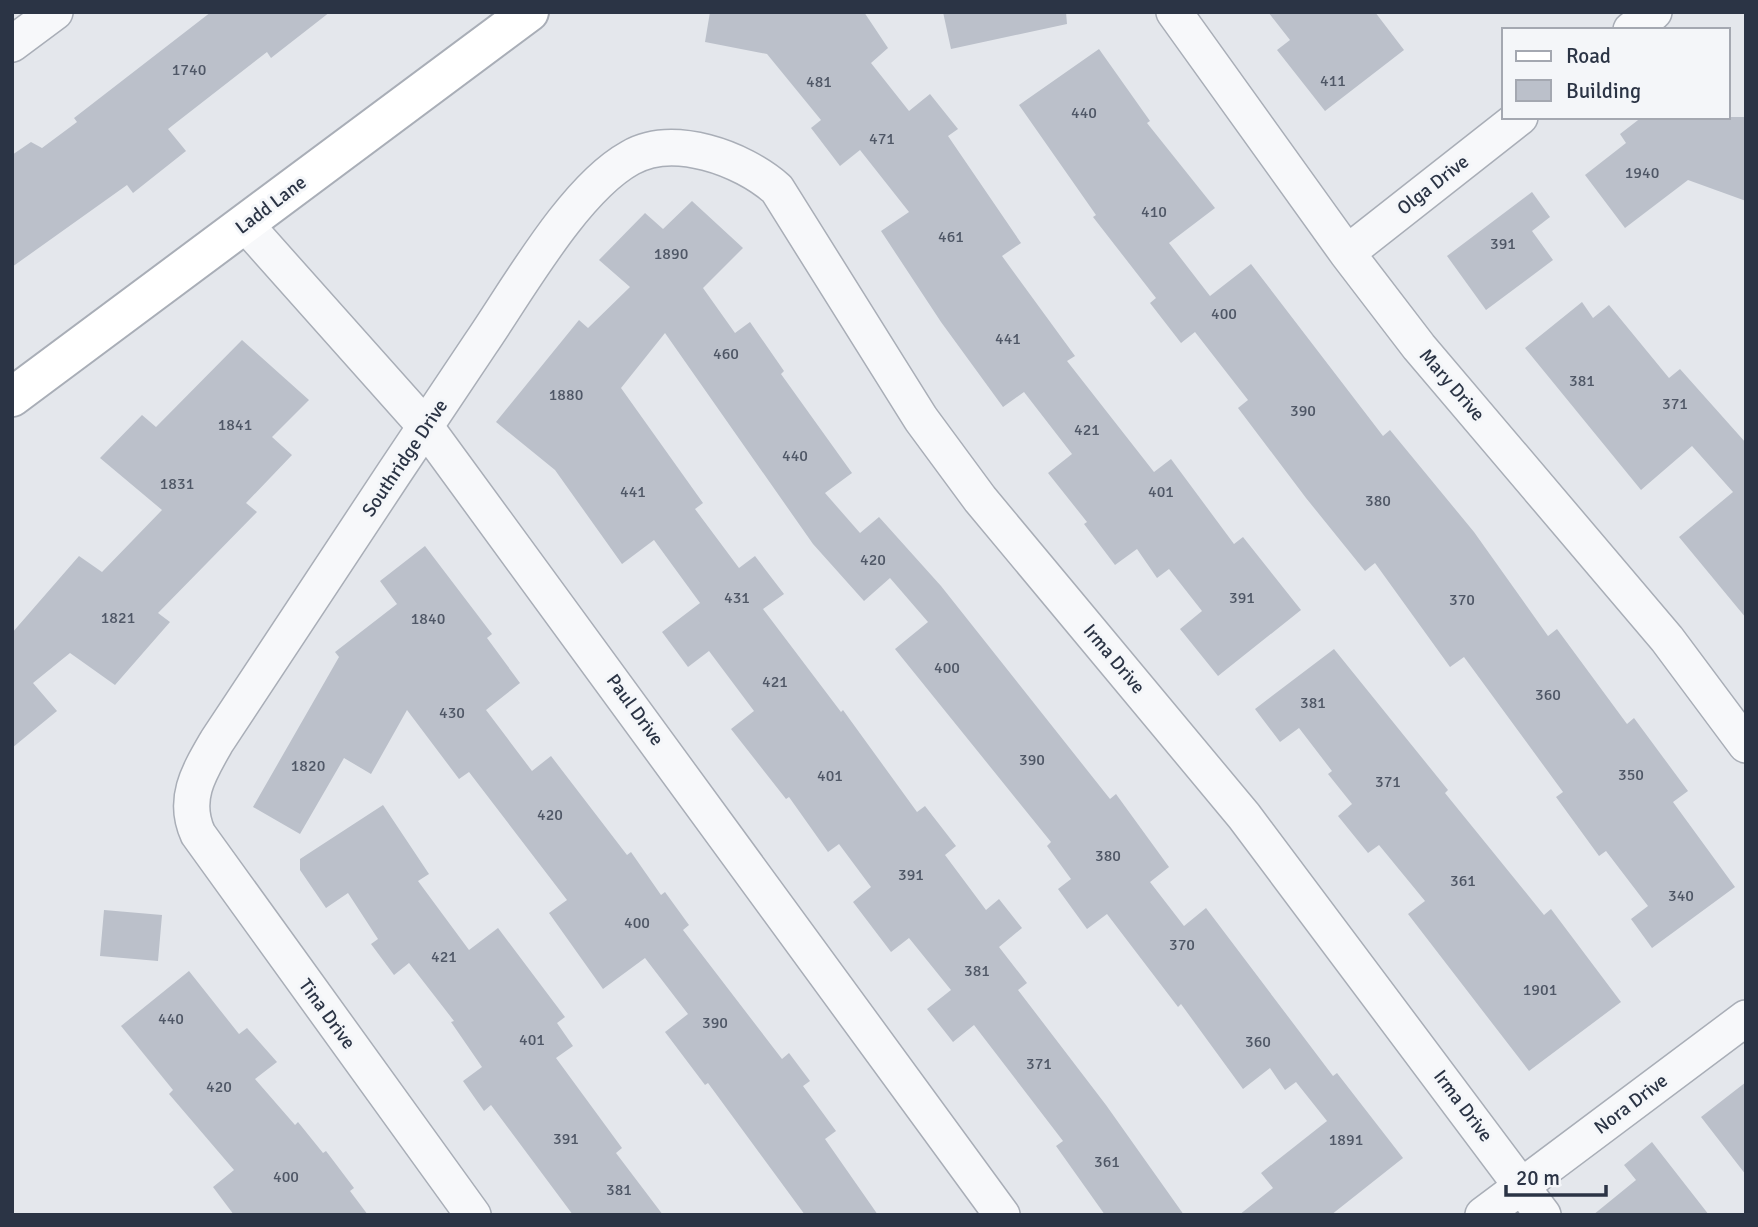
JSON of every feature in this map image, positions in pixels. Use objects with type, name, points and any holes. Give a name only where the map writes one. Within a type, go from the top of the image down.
[{"type":"street","points":[[12,44],[55,12]]},
{"type":"street","name":"Ladd Lane","points":[[12,397],[529,12]]},
{"type":"street","name":"Mary Drive","points":[[1174,12],[1346,253],[1419,347],[1667,639],[1746,745]]},
{"type":"street","points":[[1634,28],[1654,12]]},
{"type":"street","name":"Olga Drive","points":[[1346,253],[1517,119]]},
{"type":"street","name":"Southridge Drive","points":[[190,809],[190,797],[201,768],[217,741],[425,426],[578,205],[612,170],[630,157],[665,146]]},
{"type":"street","name":"Irma Drive","points":[[665,146],[717,155],[746,165],[777,189],[848,307],[950,459],[1244,816],[1544,1215]]},
{"type":"street","name":"Paul Drive","points":[[245,224],[425,426],[529,564],[1002,1215]]},
{"type":"street","name":"Tina Drive","points":[[190,809],[198,834],[473,1215]]},
{"type":"street","name":"Nora Drive","points":[[1483,1215],[1746,1018]]},
{"type":"building","points":[[211,12],[330,12],[271,58],[267,52],[168,129],[186,151],[133,193],[127,185],[12,267],[12,155],[31,142],[42,148],[77,122],[74,118]]},
{"type":"building","points":[[710,12],[864,12],[888,48],[871,63],[909,111],[930,94],[958,129],[948,136],[1021,243],[1002,256],[1075,356],[1067,361],[1154,472],[1171,459],[1234,544],[1243,537],[1301,610],[1218,676],[1180,629],[1202,611],[1169,569],[1157,578],[1137,549],[1115,565],[1084,524],[1087,522],[1048,473],[1072,454],[1024,392],[1003,407],[941,322],[881,231],[909,212],[860,150],[840,166],[811,128],[821,120],[767,54],[705,42]]},
{"type":"building","points":[[943,12],[1066,12],[1067,24],[951,49]]},
{"type":"building","points":[[1268,12],[1375,12],[1404,50],[1325,111],[1277,50],[1290,40]]},
{"type":"building","points":[[1099,49],[1150,121],[1147,123],[1215,208],[1169,243],[1210,296],[1251,264],[1383,436],[1390,430],[1474,532],[1548,636],[1557,629],[1627,724],[1634,718],[1688,791],[1673,802],[1735,887],[1652,948],[1631,919],[1648,906],[1606,851],[1599,856],[1556,797],[1563,792],[1464,657],[1450,667],[1375,563],[1365,571],[1238,408],[1248,400],[1195,332],[1181,343],[1150,303],[1156,298],[1093,217],[1096,215],[1019,105]]},
{"type":"building","points":[[1746,117],[1746,201],[1688,180],[1625,228],[1585,175],[1626,143],[1620,134],[1639,119]]},
{"type":"building","points":[[1532,192],[1550,217],[1532,231],[1553,260],[1486,310],[1447,256]]},
{"type":"building","points":[[692,201],[743,248],[703,288],[735,333],[750,322],[784,371],[781,374],[852,473],[825,493],[860,533],[879,517],[941,586],[1110,799],[1116,794],[1169,867],[1150,882],[1184,926],[1206,908],[1333,1076],[1337,1073],[1403,1158],[1331,1215],[1239,1215],[1273,1188],[1261,1173],[1327,1121],[1296,1082],[1285,1090],[1270,1068],[1243,1089],[1181,1004],[1178,1007],[1107,914],[1087,929],[1058,889],[1071,879],[1047,846],[1051,842],[895,649],[928,622],[890,578],[864,601],[813,544],[665,333],[621,388],[703,503],[695,509],[739,568],[755,556],[784,594],[763,609],[841,712],[843,710],[917,812],[925,806],[956,846],[945,855],[986,910],[999,899],[1022,928],[999,947],[1027,983],[1018,990],[1106,1105],[1184,1215],[1105,1215],[1056,1146],[1063,1141],[974,1025],[953,1042],[927,1009],[951,990],[909,938],[891,952],[853,902],[871,887],[839,844],[828,852],[789,797],[786,799],[731,729],[754,711],[709,651],[688,667],[662,632],[700,603],[654,540],[622,564],[555,470],[496,422],[579,320],[588,328],[630,287],[599,260],[645,213],[663,229]]},
{"type":"building","points":[[1582,302],[1593,318],[1609,305],[1669,378],[1680,369],[1746,443],[1746,618],[1679,537],[1733,492],[1692,446],[1641,490],[1525,348]]},
{"type":"building","points":[[242,340],[309,400],[272,437],[292,455],[246,503],[257,512],[158,613],[170,622],[115,685],[70,653],[33,683],[57,711],[12,748],[12,633],[79,556],[102,572],[162,510],[100,458],[142,415],[156,427]]},
{"type":"building","points":[[425,546],[492,634],[487,638],[520,683],[486,710],[532,771],[551,756],[627,855],[631,852],[661,895],[665,892],[689,925],[683,930],[782,1059],[789,1053],[810,1081],[803,1086],[836,1131],[825,1139],[878,1215],[805,1215],[708,1083],[705,1085],[665,1032],[688,1014],[645,958],[603,989],[549,913],[567,900],[469,772],[459,779],[407,710],[371,774],[344,758],[300,834],[253,807],[339,657],[335,652],[397,604],[380,581]]},
{"type":"building","points":[[1334,649],[1448,790],[1445,793],[1544,915],[1551,909],[1621,1002],[1529,1071],[1408,914],[1425,901],[1379,845],[1368,853],[1338,816],[1352,804],[1328,774],[1332,771],[1299,728],[1280,742],[1255,709]]},
{"type":"building","points":[[383,805],[429,874],[418,881],[469,950],[498,928],[565,1017],[557,1023],[573,1046],[556,1058],[622,1148],[616,1153],[663,1215],[573,1215],[491,1105],[484,1111],[463,1081],[482,1067],[451,1022],[454,1021],[409,963],[394,975],[371,944],[378,939],[348,893],[326,908],[300,870],[300,859]]},
{"type":"building","points":[[104,910],[162,915],[158,961],[100,956]]},
{"type":"building","points":[[189,971],[239,1034],[247,1028],[277,1062],[255,1079],[295,1125],[298,1122],[323,1153],[326,1151],[354,1188],[350,1191],[368,1215],[234,1215],[213,1187],[234,1170],[169,1094],[173,1090],[121,1026]]},
{"type":"building","points":[[1746,1082],[1746,1175],[1701,1117]]},
{"type":"building","points":[[1652,1142],[1709,1215],[1593,1215],[1636,1180],[1624,1165]]}]
